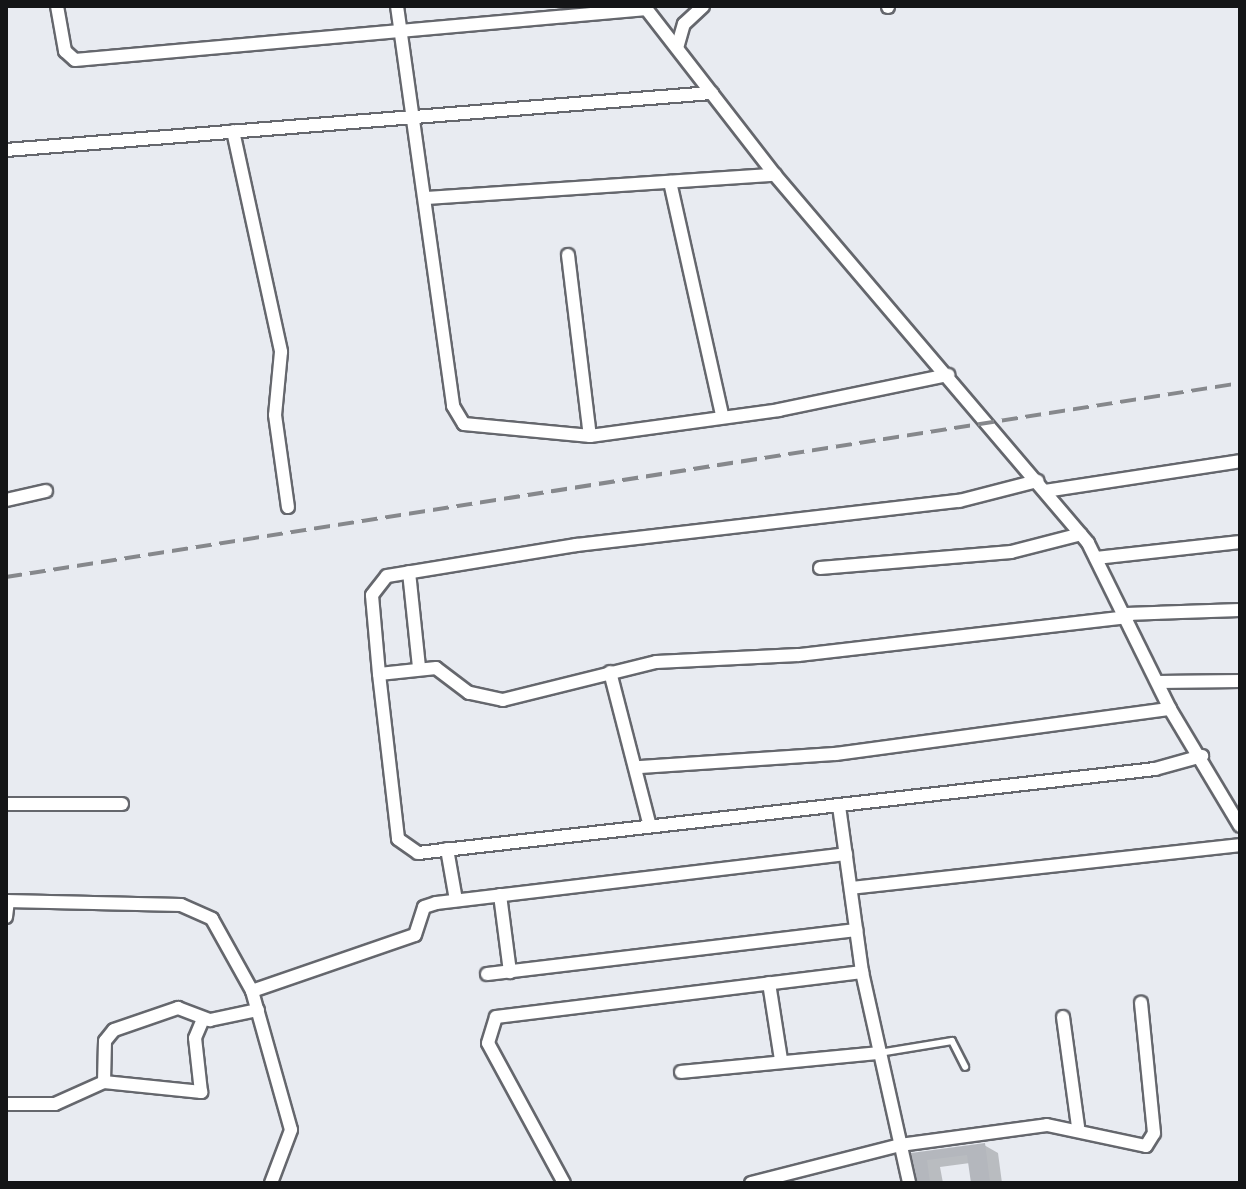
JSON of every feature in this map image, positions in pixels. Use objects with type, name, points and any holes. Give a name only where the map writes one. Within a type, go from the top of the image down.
[{"type":"street","points":[[57,6],[65,51],[75,60],[646,8],[775,175],[1081,534],[1127,615],[1170,709],[1202,756],[1240,826]]},
{"type":"street","points":[[397,6],[417,113],[425,198],[456,416],[479,429],[590,436],[722,414],[779,410],[948,375]]},
{"type":"street","points":[[677,48],[684,24],[703,6]]},
{"type":"street","points":[[6,150],[417,113],[712,93]]},
{"type":"street","points":[[233,131],[281,352],[275,415],[288,507]]},
{"type":"street","points":[[425,198],[775,175]]},
{"type":"street","points":[[670,182],[722,414]]},
{"type":"street","points":[[568,255],[590,436]]},
{"type":"street","points":[[1202,756],[1155,769],[839,806],[649,823],[418,853],[398,839],[379,674],[373,585],[409,572],[959,501],[1041,486],[1240,461]]},
{"type":"street","points":[[6,500],[46,491]]},
{"type":"street","points":[[820,568],[1011,552],[1081,534]]},
{"type":"street","points":[[1096,558],[1240,542]]},
{"type":"street","points":[[409,572],[419,667]]},
{"type":"street","points":[[379,674],[419,667],[448,672],[469,693],[503,700],[610,672],[1127,615],[1240,610]]},
{"type":"street","points":[[610,672],[639,767],[649,823]]},
{"type":"street","points":[[1158,682],[1240,681]]},
{"type":"street","points":[[639,767],[836,754],[1170,709]]},
{"type":"street","points":[[6,804],[122,804]]},
{"type":"street","points":[[839,806],[862,972],[909,1183]]},
{"type":"street","points":[[851,888],[1240,845]]},
{"type":"street","points":[[447,849],[456,900]]},
{"type":"street","points":[[252,991],[415,935],[424,907],[456,900],[846,854]]},
{"type":"street","points":[[500,895],[510,972]]},
{"type":"street","points":[[6,917],[7,901],[200,912],[225,939],[252,991],[258,1010],[292,1140],[271,1183]]},
{"type":"street","points":[[487,974],[856,930]]},
{"type":"street","points":[[564,1183],[494,1058],[490,1022],[862,972]]},
{"type":"street","points":[[769,983],[781,1060]]},
{"type":"street","points":[[751,1183],[900,1145],[1078,1127],[1152,1143],[1141,1003]]},
{"type":"street","points":[[104,1082],[105,1041],[114,1030],[178,1008],[203,1019],[258,1010]]},
{"type":"street","points":[[1063,1017],[1078,1127]]},
{"type":"street","points":[[6,1104],[55,1104],[104,1082],[201,1092],[195,1038],[203,1019]]},
{"type":"street","points":[[681,1072],[879,1053]]},
{"type":"lane","points":[[879,1053],[952,1041],[965,1067]]},
{"type":"building","points":[[985,1143],[990,1183],[971,1183],[967,1155],[927,1160],[930,1183],[918,1183],[911,1153]]},
{"type":"railway","points":[[6,577],[1240,383]]}]
